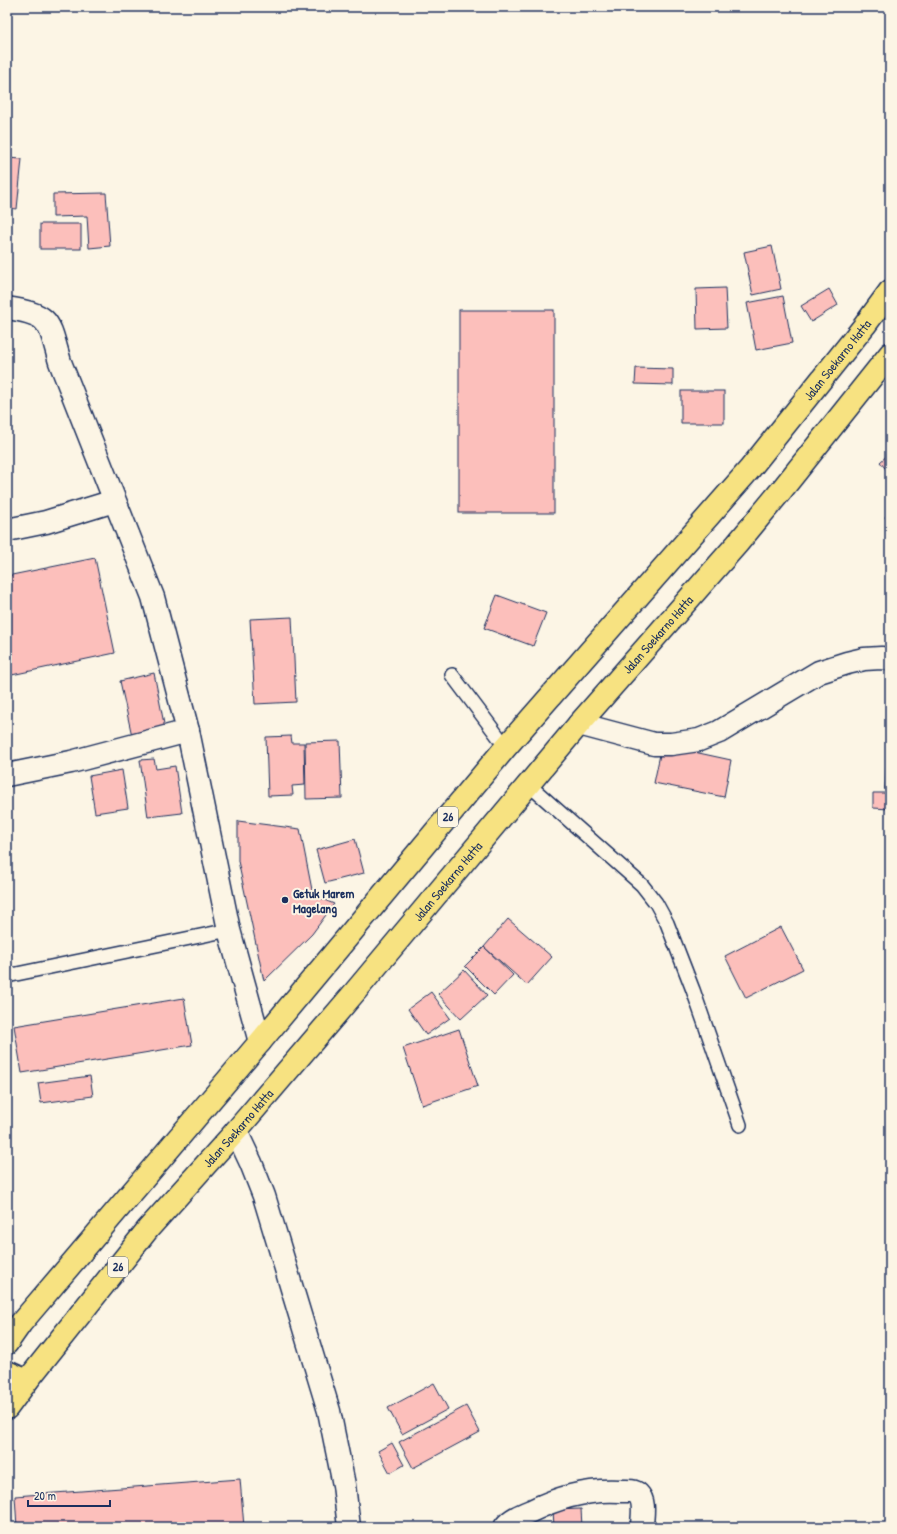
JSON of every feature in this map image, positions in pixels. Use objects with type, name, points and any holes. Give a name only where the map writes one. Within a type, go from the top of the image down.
[{"type":"highway","name":"Jalan Soekarno Hatta","points":[[7,1343],[14,1324],[260,1042],[506,747],[749,470],[890,291]]},
{"type":"highway","name":"Jalan Soekarno Hatta","points":[[7,1408],[148,1229],[236,1131],[359,987],[528,784],[780,492],[890,354]]},
{"type":"highway","points":[[7,1372],[27,1381]]},
{"type":"street","points":[[7,308],[34,314],[46,321],[51,330],[60,362],[153,597],[188,732],[229,930],[260,1042]]},
{"type":"street","points":[[7,530],[46,522],[114,501]]},
{"type":"street","points":[[580,724],[654,744],[671,744],[699,740],[719,732],[819,672],[864,659],[890,659]]},
{"type":"street","points":[[7,776],[71,762],[188,732]]},
{"type":"street","points":[[236,1131],[264,1196],[329,1411],[344,1485],[349,1527]]},
{"type":"street","points":[[505,1527],[516,1518],[547,1503],[586,1492],[612,1490],[633,1491],[639,1495],[643,1505],[642,1527]]},
{"type":"lane","points":[[452,675],[506,747]]},
{"type":"lane","points":[[528,784],[642,885],[656,903],[667,924],[693,990],[740,1124]]},
{"type":"lane","points":[[7,976],[229,930]]},
{"type":"building","points":[[7,158],[22,159],[17,209],[7,208]]},
{"type":"building","points":[[106,193],[110,246],[89,248],[87,216],[53,217],[53,194]]},
{"type":"building","points":[[40,224],[81,224],[81,249],[40,249]]},
{"type":"building","points":[[772,246],[781,289],[753,295],[744,252]]},
{"type":"building","points":[[725,288],[727,328],[697,329],[696,289]]},
{"type":"building","points":[[829,289],[838,305],[811,322],[801,306]]},
{"type":"building","points":[[783,296],[792,343],[756,350],[747,303]]},
{"type":"building","points":[[459,310],[554,310],[554,513],[459,513]]},
{"type":"building","points":[[636,368],[673,369],[673,385],[635,384]]},
{"type":"building","points":[[681,391],[724,391],[724,423],[681,423]]},
{"type":"building","points":[[890,453],[890,474],[880,462]]},
{"type":"building","points":[[890,512],[890,523],[885,517]]},
{"type":"building","points":[[95,558],[115,653],[7,676],[7,576]]},
{"type":"building","points":[[497,595],[546,613],[533,646],[484,628]]},
{"type":"building","points":[[292,617],[296,702],[255,704],[250,619]]},
{"type":"building","points":[[154,673],[165,729],[132,736],[120,681]]},
{"type":"building","points":[[291,736],[292,743],[304,743],[305,785],[292,786],[293,795],[268,796],[266,737]]},
{"type":"building","points":[[340,741],[342,798],[306,799],[305,742]]},
{"type":"building","points":[[662,745],[731,760],[724,797],[654,783]]},
{"type":"building","points":[[154,759],[156,769],[175,766],[182,813],[148,817],[140,760]]},
{"type":"building","points":[[887,759],[890,759],[890,789],[885,789]]},
{"type":"building","points":[[122,770],[128,808],[95,813],[89,776]]},
{"type":"building","points":[[873,793],[890,793],[890,809],[873,808]]},
{"type":"building","name":"Getuk Marem Magelang","points":[[238,821],[300,829],[313,895],[334,904],[312,934],[264,981],[238,861]]},
{"type":"building","points":[[355,839],[364,873],[325,883],[316,850]]},
{"type":"building","points":[[508,919],[552,957],[527,985],[484,947]]},
{"type":"building","points":[[781,927],[803,969],[746,998],[725,956]]},
{"type":"building","points":[[484,947],[513,975],[494,995],[465,966]]},
{"type":"building","points":[[464,970],[487,995],[461,1019],[438,994]]},
{"type":"building","points":[[431,992],[450,1018],[426,1035],[408,1009]]},
{"type":"building","points":[[184,998],[192,1045],[22,1073],[14,1026]]},
{"type":"building","points":[[459,1029],[478,1086],[422,1105],[403,1048]]},
{"type":"building","points":[[90,1076],[93,1096],[41,1103],[38,1083]]},
{"type":"building","points":[[434,1383],[448,1409],[402,1434],[388,1408]]},
{"type":"building","points":[[466,1406],[480,1432],[413,1468],[399,1442]]},
{"type":"building","points":[[392,1443],[404,1465],[390,1473],[378,1451]]},
{"type":"building","points":[[240,1479],[244,1527],[17,1527],[15,1496]]},
{"type":"building","points":[[581,1509],[582,1527],[554,1527],[553,1510]]},
{"type":"place","name":"Getuk Marem Magelang","points":[[285,900]]}]
